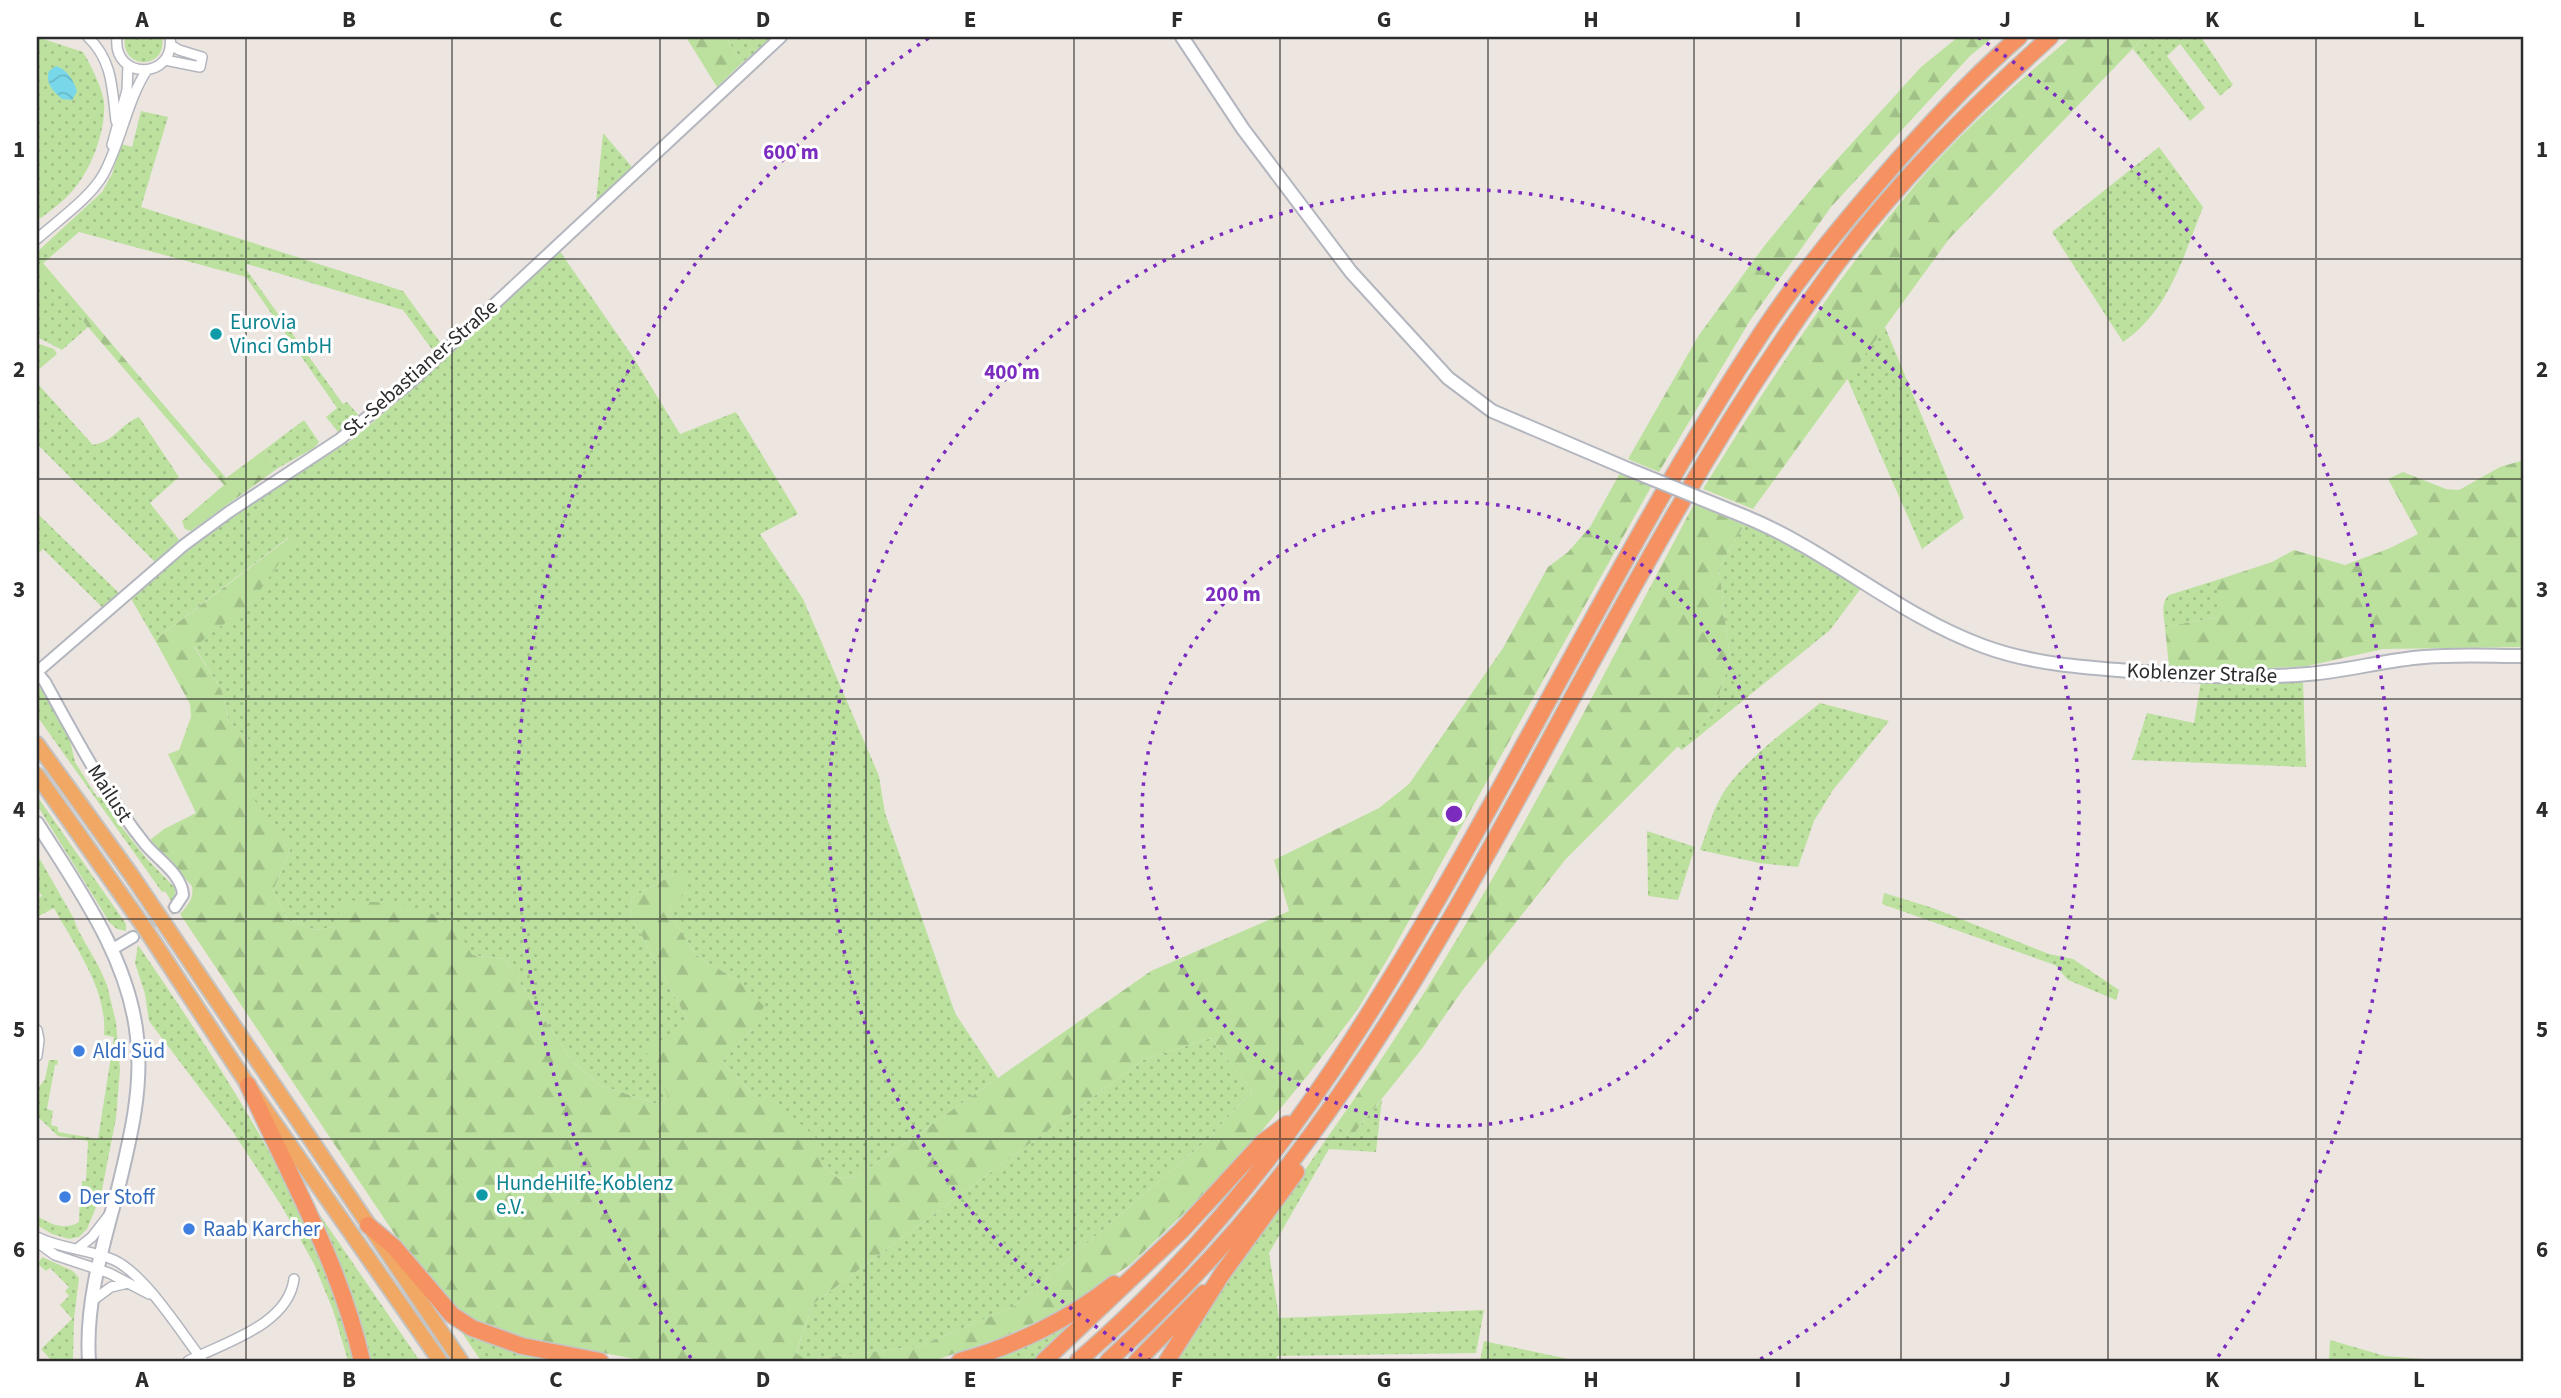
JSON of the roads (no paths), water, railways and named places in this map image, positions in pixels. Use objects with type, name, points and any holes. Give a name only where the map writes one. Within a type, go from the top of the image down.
[{"type":"highway","points":[[1078,1361],[1162,1280],[1199,1240],[1250,1181],[1303,1111],[1353,1039],[1414,941],[1498,794],[1658,501],[1763,331],[1851,214],[1960,93],[2019,37]]},
{"type":"highway","points":[[1108,1361],[1216,1252],[1292,1161],[1402,999],[1474,880],[1679,505],[1782,341],[1830,273],[1922,161],[2050,37]]},
{"type":"highway","points":[[37,744],[130,873],[461,1361]]},
{"type":"highway","points":[[37,775],[440,1361]]},
{"type":"highway","points":[[248,1085],[334,1270],[353,1323],[362,1361]]},
{"type":"highway","points":[[1044,1361],[1182,1230],[1263,1142],[1303,1111]]},
{"type":"highway","points":[[1167,1361],[1222,1274],[1299,1167],[1321,1120]]},
{"type":"highway","points":[[368,1225],[394,1247],[445,1308],[472,1328],[522,1346],[600,1361]]},
{"type":"highway","points":[[960,1361],[1006,1345],[1067,1316],[1101,1295],[1182,1230]]},
{"type":"highway","points":[[1138,1361],[1222,1274]]},
{"type":"main road","name":"Koblenzer Straße","points":[[1182,37],[1243,129],[1351,272],[1448,378],[1492,411],[1746,517],[1809,547],[1953,633],[1985,647],[2036,660],[2089,668],[2233,677],[2328,672],[2426,656],[2524,656]]},
{"type":"main road","points":[[37,823],[111,950],[129,995],[138,1051],[132,1126],[92,1301],[89,1361]]},
{"type":"street","points":[[89,37],[105,55],[110,70],[117,127]]},
{"type":"street","points":[[107,37],[117,40],[120,56],[128,65],[147,70],[165,60],[170,41]]},
{"type":"street","name":"St.-Sebastianer-Straße","points":[[37,672],[184,545],[340,439],[413,380],[781,37]]},
{"type":"street","points":[[165,60],[201,67],[203,64],[202,57],[179,50],[170,41]]},
{"type":"street","points":[[108,163],[127,90],[128,65]]},
{"type":"street","points":[[37,239],[96,185],[147,70]]},
{"type":"street","name":"Mailust","points":[[37,672],[113,802],[149,849],[180,881],[183,895],[175,907]]},
{"type":"street","points":[[111,950],[133,937]]},
{"type":"street","points":[[37,1030],[37,1056]]},
{"type":"street","points":[[77,1249],[92,1237],[112,1212]]},
{"type":"street","points":[[37,1237],[101,1255],[130,1271],[201,1359]]},
{"type":"street","points":[[37,1242],[65,1259],[98,1269],[153,1297]]},
{"type":"street","points":[[188,1361],[201,1359],[275,1316],[289,1298],[294,1279]]},
{"type":"street","points":[[92,1301],[111,1287],[128,1283]]},
{"type":"water","points":[[56,66],[67,73],[74,83],[77,91],[72,100],[62,99],[49,83],[49,71]]},
{"type":"tunnel","points":[[133,937],[175,907]]},
{"type":"place","name":"Eurovia Vinci GmbH","points":[[216,334]]},
{"type":"place","name":"Aldi Süd","points":[[79,1051]]},
{"type":"place","name":"HundeHilfe-Koblenz e.V.","points":[[482,1195]]},
{"type":"place","name":"Der Stoff","points":[[65,1197]]},
{"type":"place","name":"Raab Karcher","points":[[189,1229]]}]
